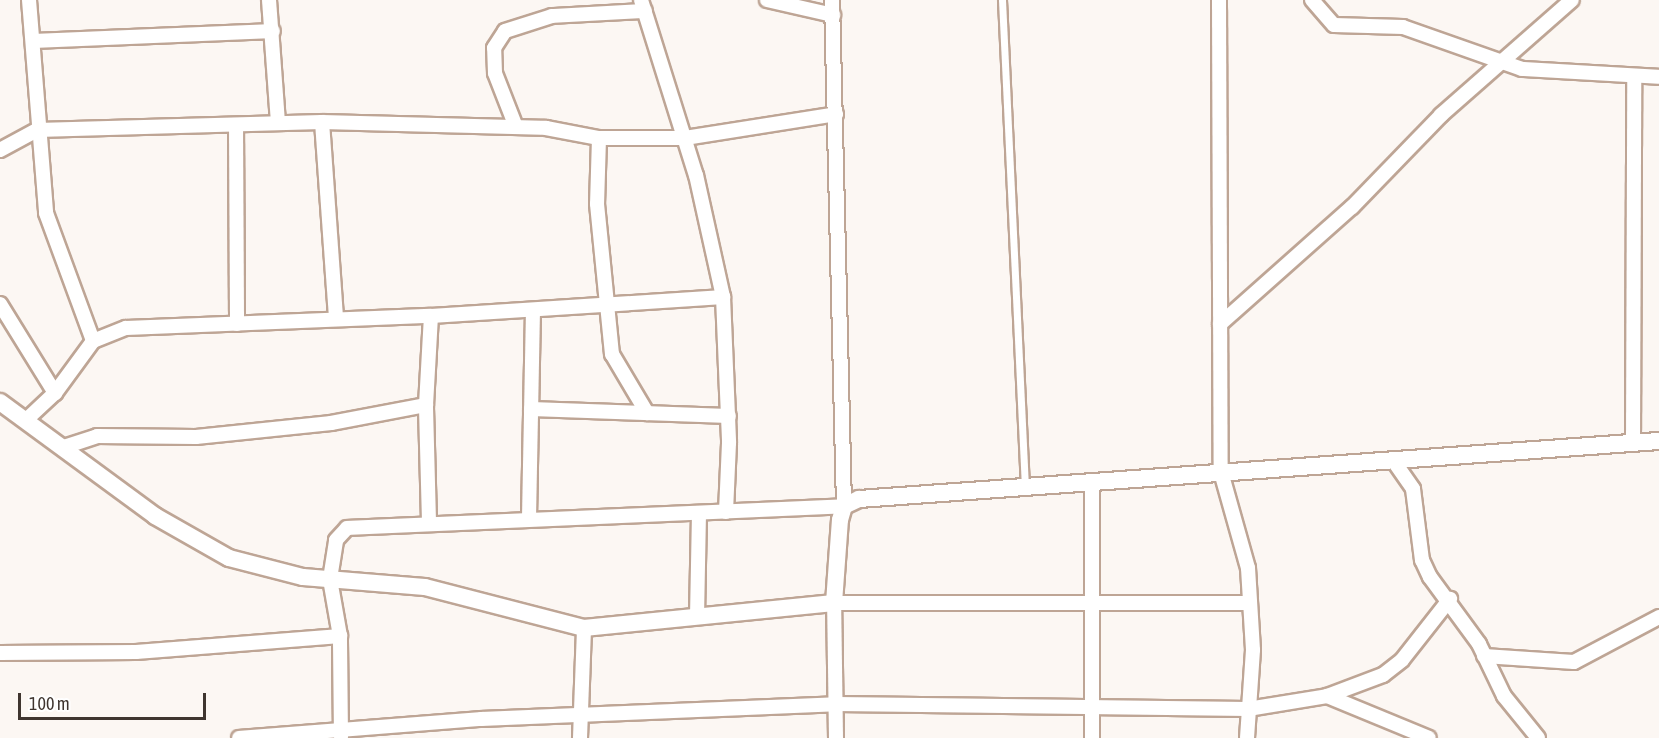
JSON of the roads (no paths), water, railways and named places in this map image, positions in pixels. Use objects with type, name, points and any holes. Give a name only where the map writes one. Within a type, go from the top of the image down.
[{"type":"street","points":[[29,0],[34,41],[37,130],[46,213],[93,341]]},
{"type":"street","points":[[269,0],[278,123]]},
{"type":"street","points":[[767,0],[833,15]]},
{"type":"street","points":[[832,0],[844,506],[834,603],[836,738]]},
{"type":"street","points":[[1219,0],[1221,472],[1241,533],[1250,603],[1247,738]]},
{"type":"street","points":[[1312,0],[1334,25],[1403,27],[1544,73],[1659,77]]},
{"type":"street","points":[[1220,324],[1352,207],[1441,115],[1572,0]]},
{"type":"street","points":[[516,127],[495,73],[494,48],[505,31],[552,16],[643,5],[685,138],[723,297],[729,416],[726,512]]},
{"type":"street","points":[[34,41],[273,31]]},
{"type":"street","points":[[1633,443],[1634,76]]},
{"type":"street","points":[[0,150],[37,130],[322,122],[516,127],[599,138],[685,138],[836,114]]},
{"type":"street","points":[[322,122],[336,319]]},
{"type":"street","points":[[236,125],[237,324]]},
{"type":"street","points":[[599,138],[604,306],[612,354],[647,413]]},
{"type":"street","points":[[26,420],[55,393],[93,341],[126,327],[431,316],[723,297]]},
{"type":"street","points":[[0,304],[55,393]]},
{"type":"street","points":[[529,518],[533,310]]},
{"type":"street","points":[[429,522],[426,405],[431,316]]},
{"type":"street","points":[[0,402],[155,516],[229,558],[266,571],[425,587],[584,628],[834,603],[1093,606],[1250,603]]},
{"type":"street","points":[[64,447],[97,436],[196,437],[331,423],[426,405]]},
{"type":"street","points":[[531,410],[729,416]]},
{"type":"street","points":[[341,734],[340,636],[330,579],[336,540],[347,528],[429,522],[844,506],[859,499],[1659,441]]},
{"type":"street","points":[[1393,460],[1420,511],[1422,560],[1450,599],[1484,656],[1503,696],[1538,738]]},
{"type":"street","points":[[1092,482],[1092,738]]},
{"type":"street","points":[[697,617],[699,513]]},
{"type":"street","points":[[239,738],[341,734],[580,716],[836,704],[1092,711],[1248,709],[1327,696],[1383,675],[1450,599]]},
{"type":"street","points":[[1484,656],[1574,662],[1659,617]]},
{"type":"street","points":[[580,738],[584,628]]},
{"type":"street","points":[[0,654],[136,651],[340,636]]},
{"type":"street","points":[[1327,696],[1429,738]]},
{"type":"lane","points":[[1002,0],[1025,487]]}]
